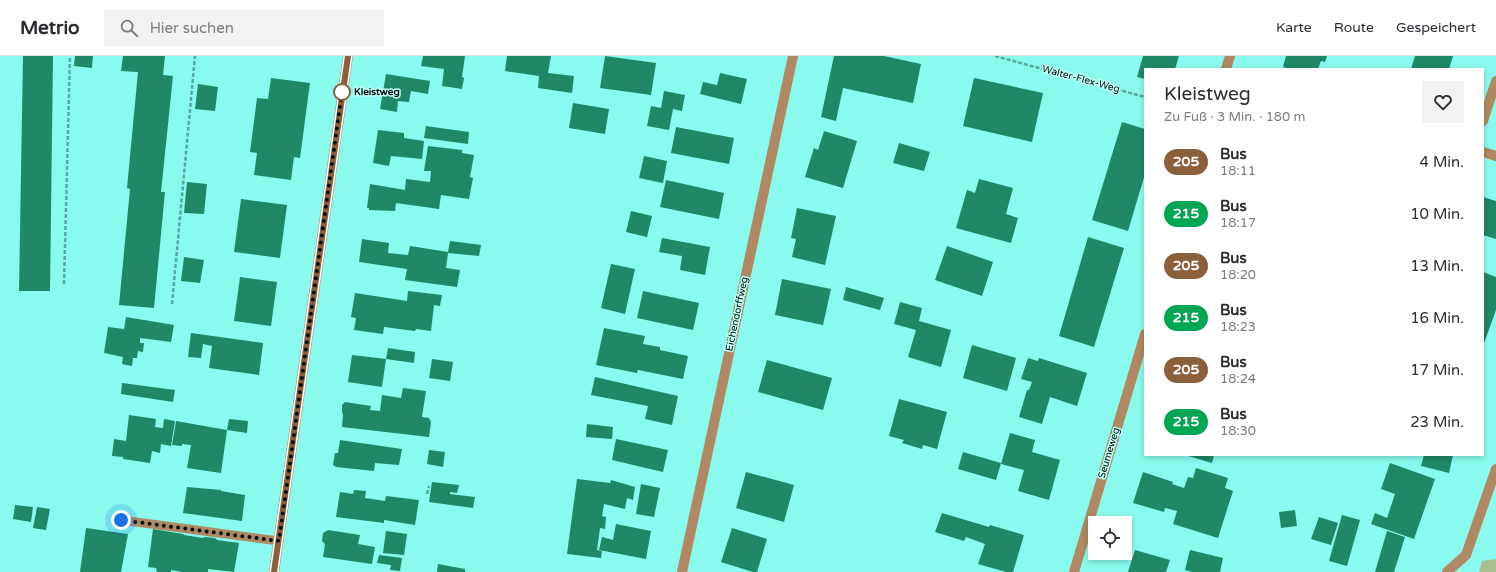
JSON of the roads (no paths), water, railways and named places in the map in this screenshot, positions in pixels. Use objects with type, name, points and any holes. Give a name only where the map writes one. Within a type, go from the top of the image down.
[{"type":"street","points":[[274,572],[348,56]]},
{"type":"street","name":"Eichendorffweg","points":[[682,572],[793,56]]},
{"type":"street","points":[[1226,68],[1230,56]]},
{"type":"street","points":[[1484,118],[1496,81]]},
{"type":"street","points":[[1484,152],[1496,156]]},
{"type":"street","name":"Seumeweg","points":[[1074,572],[1144,337]]},
{"type":"street","points":[[1447,572],[1466,555],[1496,469]]},
{"type":"lane","points":[[121,520],[279,541]]},
{"type":"place","name":"Kleistweg","points":[[342,92]]}]
